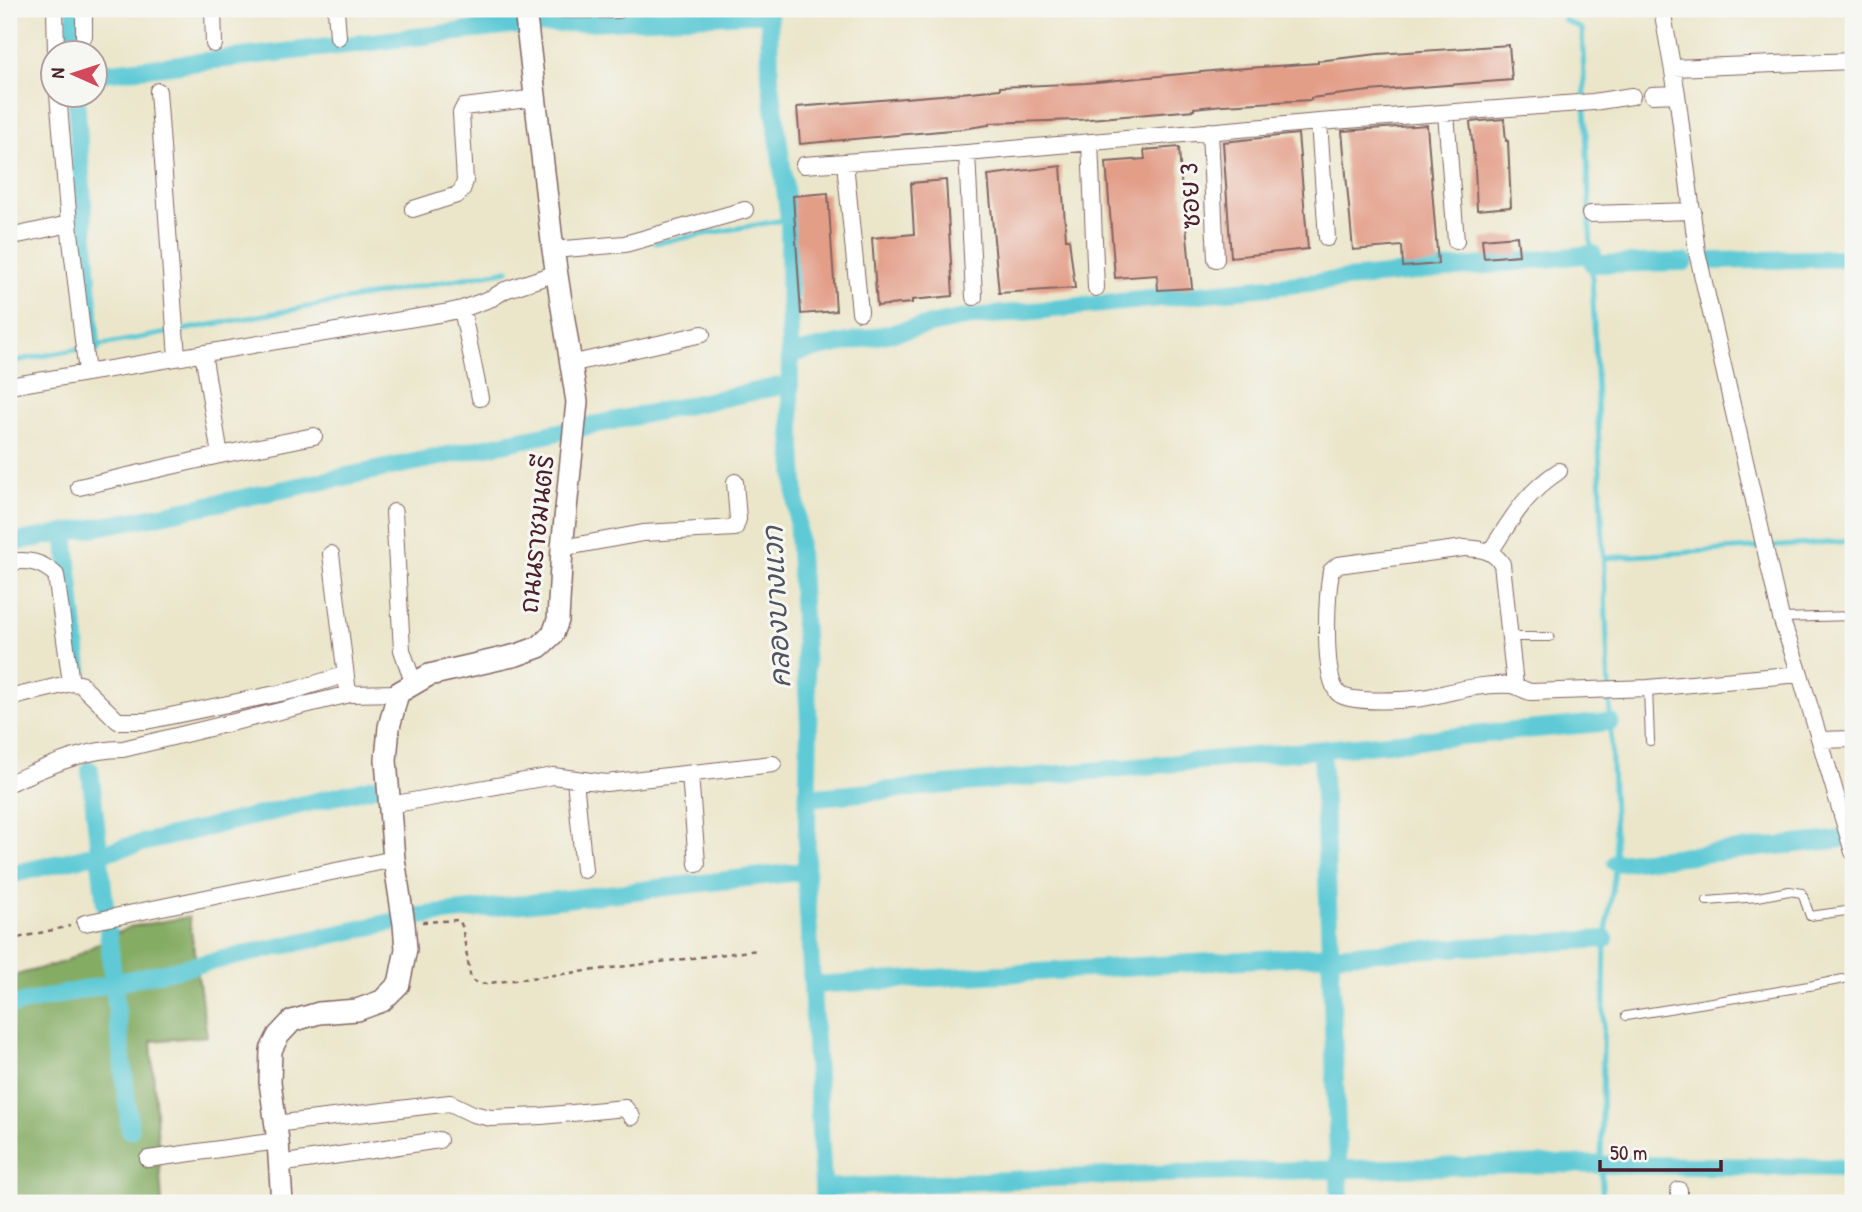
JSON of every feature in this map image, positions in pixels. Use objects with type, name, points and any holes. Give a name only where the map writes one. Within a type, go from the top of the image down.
[{"type":"street","points":[[55,9],[56,38]]},
{"type":"street","points":[[84,9],[84,36]]},
{"type":"street","points":[[213,9],[214,44]]},
{"type":"street","points":[[336,9],[338,37]]},
{"type":"street","points":[[1662,9],[1677,94],[1700,270],[1781,618],[1853,852]]},
{"type":"street","points":[[525,11],[618,10]]},
{"type":"street","name":"ถนนราชมนตรี","points":[[406,688],[429,674],[517,655],[539,647],[553,634],[558,620],[562,548],[577,402],[553,250],[525,11]]},
{"type":"street","points":[[1673,68],[1853,61]]},
{"type":"street","points":[[158,90],[177,352]]},
{"type":"street","points":[[1652,95],[1677,94]]},
{"type":"street","points":[[804,165],[1593,102],[1632,96]]},
{"type":"street","points":[[413,209],[457,195],[462,190],[465,181],[461,113],[464,107],[537,98]]},
{"type":"street","points":[[59,108],[69,224],[87,369]]},
{"type":"street","points":[[1446,113],[1456,241]]},
{"type":"street","points":[[1319,122],[1327,238]]},
{"type":"street","name":"ซอย 3","points":[[1210,131],[1216,259]]},
{"type":"street","points":[[1090,142],[1096,288]]},
{"type":"street","points":[[967,153],[974,297]]},
{"type":"street","points":[[845,163],[860,312]]},
{"type":"street","points":[[553,250],[625,244],[745,210]]},
{"type":"street","points":[[1590,214],[1693,211]]},
{"type":"street","points":[[9,237],[69,224]]},
{"type":"street","points":[[9,386],[177,352],[203,353],[462,309],[505,290],[557,273]]},
{"type":"street","points":[[462,309],[480,398]]},
{"type":"street","points":[[570,364],[702,334]]},
{"type":"street","points":[[203,353],[220,455]]},
{"type":"street","points":[[79,487],[314,436]]},
{"type":"street","points":[[1490,552],[1519,506],[1542,482],[1559,471]]},
{"type":"street","points":[[562,548],[643,534],[735,527],[738,519],[735,482]]},
{"type":"street","points":[[282,1203],[270,1082],[271,1050],[278,1036],[292,1021],[318,1013],[357,1010],[382,1001],[399,984],[406,949],[394,859],[387,749],[389,727],[406,688],[394,512]]},
{"type":"street","points":[[1515,685],[1502,564],[1496,555],[1483,549],[1464,548],[1338,565],[1331,571],[1328,591],[1329,672],[1338,694],[1344,697],[1360,700],[1410,699],[1468,687],[1515,685],[1531,692],[1591,691],[1800,674]]},
{"type":"street","points":[[331,554],[344,675],[350,694]]},
{"type":"street","points":[[9,562],[23,560],[44,564],[56,575],[71,683]]},
{"type":"street","points":[[9,698],[71,683],[86,687],[118,721],[146,721],[295,690],[344,675]]},
{"type":"street","points":[[9,783],[71,758],[149,743],[350,694],[406,688]]},
{"type":"street","points":[[146,721],[149,743]]},
{"type":"street","points":[[1820,740],[1853,739]]},
{"type":"street","points":[[390,805],[553,776],[606,783],[773,764]]},
{"type":"street","points":[[690,774],[697,864]]},
{"type":"street","points":[[575,780],[584,870]]},
{"type":"street","points":[[85,923],[394,859]]},
{"type":"street","points":[[148,1159],[450,1102],[473,1114],[491,1118],[625,1108],[632,1117]]},
{"type":"street","points":[[279,1164],[439,1140]]},
{"type":"lane","points":[[1781,618],[1853,616]]},
{"type":"lane","points":[[1510,637],[1550,636]]},
{"type":"lane","points":[[1648,688],[1650,741]]},
{"type":"lane","points":[[1707,901],[1795,891],[1802,893],[1810,916],[1853,910]]},
{"type":"lane","points":[[1626,1016],[1797,989],[1853,977]]},
{"type":"path","points":[[404,923],[459,920],[463,926],[471,980],[481,984],[758,950]]},
{"type":"path","points":[[9,940],[85,923]]},
{"type":"green space","points":[[189,917],[207,1036],[151,1041],[162,1203],[9,1203],[9,977],[64,962],[129,927]]},
{"type":"building","points":[[1509,45],[1512,80],[1369,91],[1311,100],[1223,105],[1078,120],[989,123],[962,129],[800,144],[797,107],[941,95],[1000,87],[1086,83],[1318,63],[1378,54]]},
{"type":"building","points":[[1504,119],[1508,141],[1511,207],[1477,210],[1470,122]]},
{"type":"building","points":[[1427,125],[1438,264],[1403,267],[1402,246],[1353,250],[1342,131]]},
{"type":"building","points":[[1298,134],[1308,249],[1231,257],[1223,142]]},
{"type":"building","points":[[1179,147],[1192,288],[1158,290],[1157,275],[1115,278],[1106,162],[1145,159],[1144,150]]},
{"type":"building","points":[[1061,166],[1066,239],[1069,239],[1075,288],[999,293],[988,175]]},
{"type":"building","points":[[946,180],[953,296],[877,306],[872,238],[914,234],[911,183]]},
{"type":"building","points":[[828,193],[836,311],[801,314],[793,196]]},
{"type":"building","points":[[1517,236],[1519,255],[1484,258],[1482,239]]},
{"type":"waterway","points":[[75,9],[75,38]]},
{"type":"waterway","name":"คลองบางแวก","points":[[769,9],[770,77],[789,219],[790,396],[809,723],[806,878],[824,1203]]},
{"type":"waterway","points":[[1565,9],[1564,20],[1582,29],[1616,863],[1605,939],[1601,1165],[1603,1203]]},
{"type":"waterway","points":[[108,72],[510,26],[769,13]]},
{"type":"waterway","points":[[77,108],[92,347]]},
{"type":"waterway","points":[[656,243],[789,219]]},
{"type":"waterway","points":[[790,354],[964,318],[1593,254]]},
{"type":"waterway","points":[[1712,261],[1853,258]]},
{"type":"waterway","points":[[1593,264],[1685,262]]},
{"type":"waterway","points":[[9,362],[508,270]]},
{"type":"waterway","points":[[9,543],[146,518],[790,384]]},
{"type":"waterway","points":[[65,533],[79,670]]},
{"type":"waterway","points":[[1604,558],[1853,541]]},
{"type":"waterway","points":[[807,798],[1610,722]]},
{"type":"waterway","points":[[1322,750],[1340,1203]]},
{"type":"waterway","points":[[90,770],[105,905]]},
{"type":"waterway","points":[[9,875],[379,786]]},
{"type":"waterway","points":[[1616,863],[1853,838]]},
{"type":"waterway","points":[[9,1006],[419,916],[806,871]]},
{"type":"waterway","points":[[108,932],[130,1130]]},
{"type":"waterway","points":[[812,985],[1605,939]]},
{"type":"waterway","points":[[823,1188],[1151,1174],[1555,1164],[1853,1168]]}]
